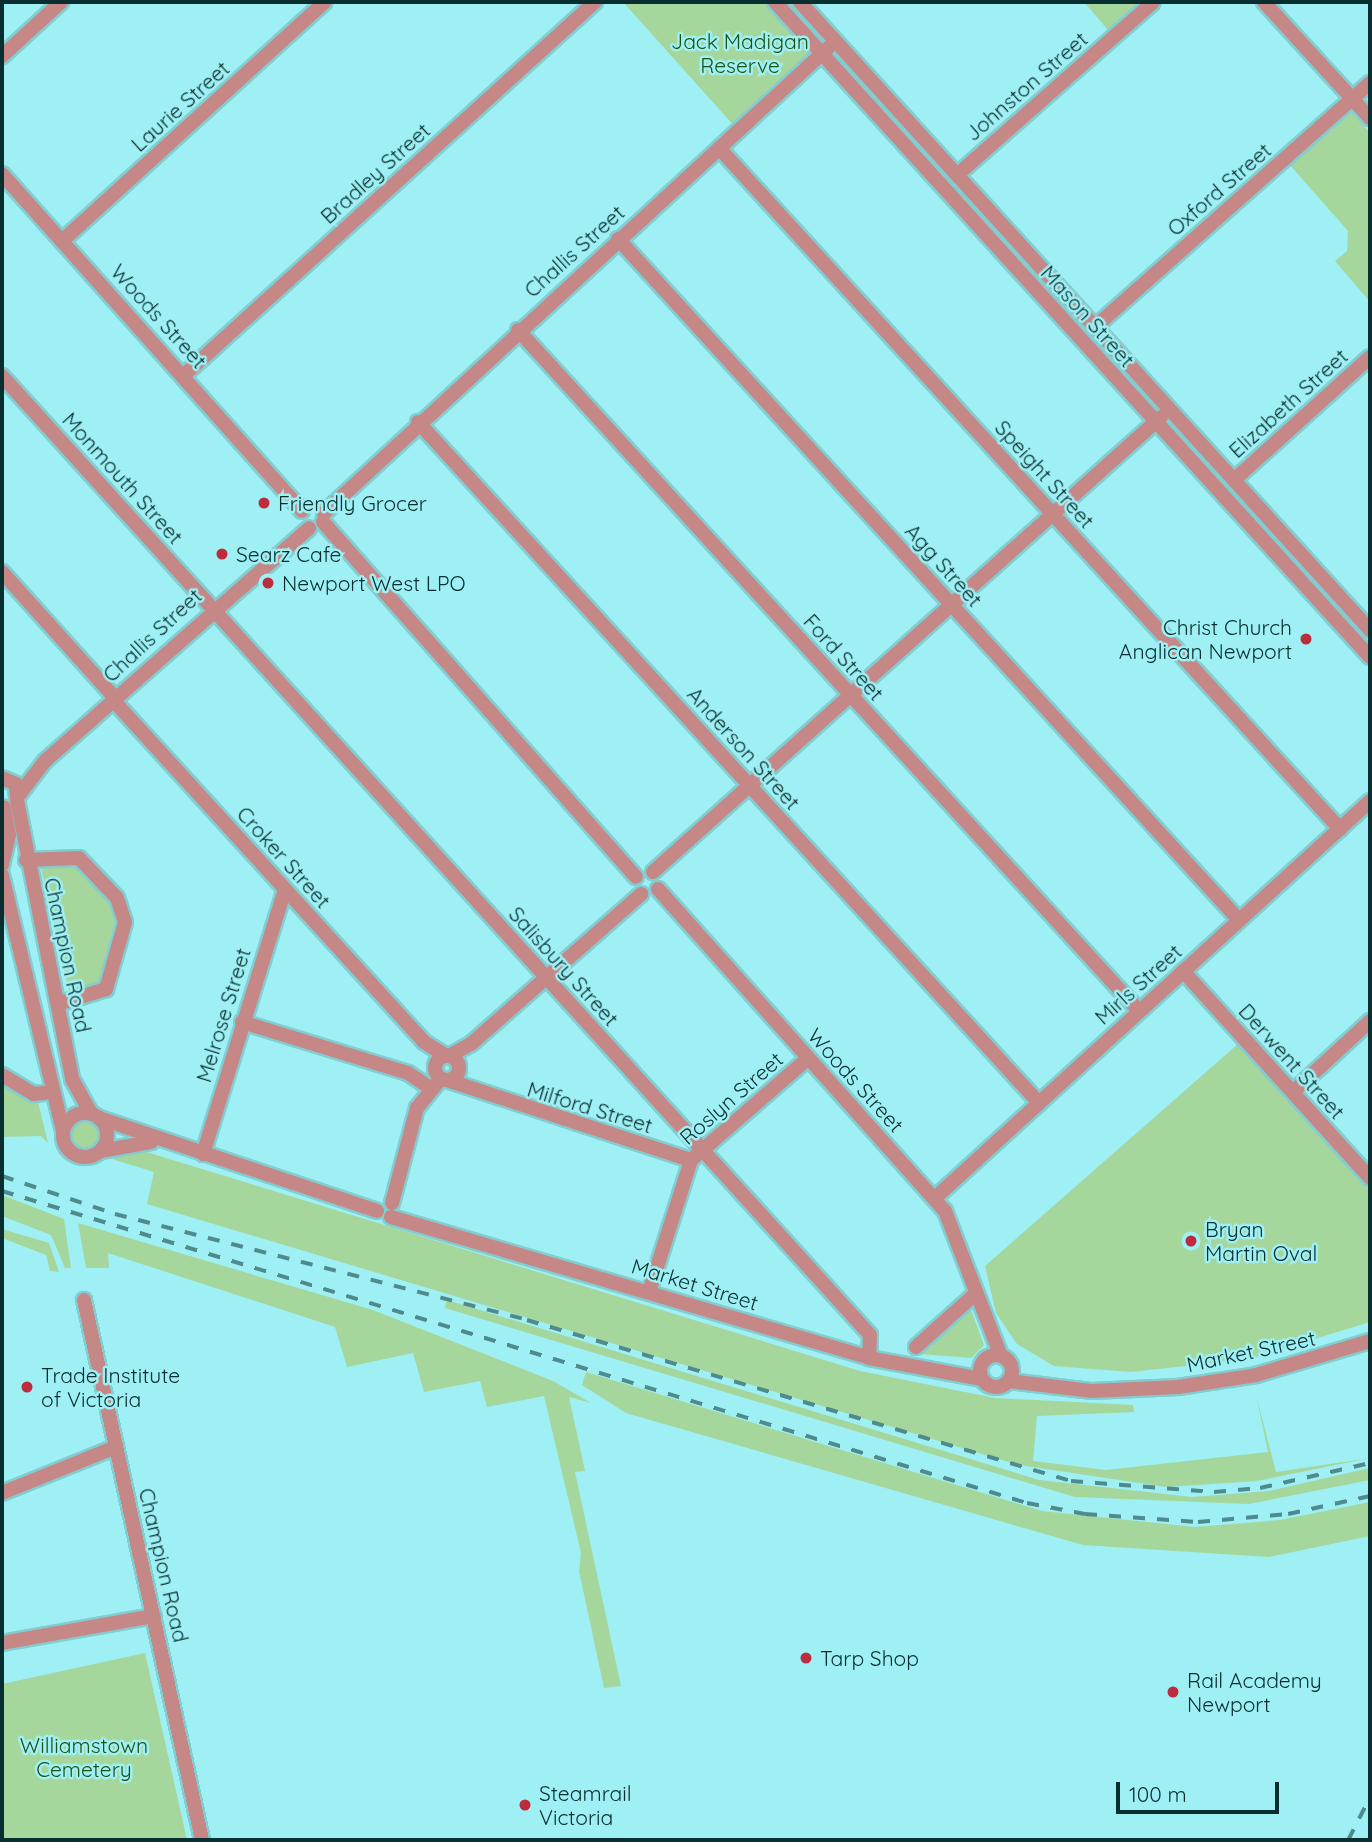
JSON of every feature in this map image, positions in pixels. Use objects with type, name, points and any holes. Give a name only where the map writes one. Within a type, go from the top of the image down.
[{"type":"street","points":[[2,55],[61,2]]},
{"type":"street","name":"Laurie Street","points":[[62,241],[325,2]]},
{"type":"street","name":"Bradley Street","points":[[184,374],[595,2]]},
{"type":"street","name":"Mason Street","points":[[775,2],[1370,657]]},
{"type":"street","name":"Mason Street","points":[[800,2],[1370,630]]},
{"type":"street","name":"Johnston Street","points":[[957,175],[1153,2]]},
{"type":"street","points":[[1264,2],[1370,118]]},
{"type":"street","name":"Challis Street","points":[[8,804],[45,761],[836,42]]},
{"type":"street","name":"Oxford Street","points":[[1095,327],[1370,83]]},
{"type":"street","name":"Speight Street","points":[[719,148],[1339,829]]},
{"type":"street","name":"Woods Street","points":[[2,174],[934,1198],[960,1237],[974,1295],[989,1330],[992,1365],[1009,1381]]},
{"type":"street","name":"Agg Street","points":[[618,239],[1239,920]]},
{"type":"street","name":"Ford Street","points":[[518,330],[1139,1012]]},
{"type":"street","name":"Elizabeth Street","points":[[1234,480],[1370,357]]},
{"type":"street","name":"Monmouth Street","points":[[2,376],[212,609]]},
{"type":"street","points":[[386,1207],[417,1108],[441,1061],[471,1044],[546,978],[670,862],[1170,409]]},
{"type":"street","name":"Anderson Street","points":[[418,422],[1039,1103]]},
{"type":"street","name":"Croker Street","points":[[2,572],[441,1061]]},
{"type":"street","name":"Salisbury Street","points":[[212,609],[870,1335],[869,1358]]},
{"type":"street","name":"Challis Street","points":[[4,778],[45,761]]},
{"type":"street","points":[[3,851],[8,804],[4,778]]},
{"type":"street","name":"Mirls Street","points":[[934,1198],[1370,801]]},
{"type":"street","name":"Champion Road","points":[[8,804],[26,860],[73,1083],[95,1115]]},
{"type":"street","points":[[26,860],[79,858],[117,898],[125,922],[106,989],[58,1004]]},
{"type":"street","points":[[2,875],[63,1132],[76,1155],[101,1151],[108,1135],[95,1115],[73,1116],[63,1132]]},
{"type":"street","name":"Melrose Street","points":[[203,1154],[285,889]]},
{"type":"street","name":"Derwent Street","points":[[1183,971],[1370,1178]]},
{"type":"street","points":[[1293,1092],[1370,1021]]},
{"type":"street","points":[[242,1022],[427,1085],[447,1080],[459,1069],[471,1044]]},
{"type":"street","name":"Roslyn Street","points":[[649,1292],[691,1160],[807,1059]]},
{"type":"street","points":[[441,1061],[459,1069],[476,1094]]},
{"type":"street","points":[[441,1061],[447,1080]]},
{"type":"street","points":[[2,1075],[32,1093],[52,1092]]},
{"type":"street","name":"Milford Street","points":[[447,1080],[476,1094],[691,1160]]},
{"type":"street","name":"Market Street","points":[[95,1115],[173,1145],[355,1202],[386,1207],[424,1223],[869,1358],[957,1373],[992,1365],[1092,1391],[1178,1387],[1256,1376],[1370,1341]]},
{"type":"street","name":"Market Street","points":[[101,1151],[138,1141],[173,1145]]},
{"type":"street","points":[[916,1347],[974,1295]]},
{"type":"street","name":"Champion Road","points":[[85,1300],[202,1840]]},
{"type":"street","name":"Market Street","points":[[992,1365],[994,1387],[1009,1381],[1055,1383]]},
{"type":"street","points":[[2,1493],[116,1447]]},
{"type":"street","points":[[2,1643],[154,1616]]},
{"type":"green space","name":"Jack Madigan Reserve","points":[[623,2],[765,2],[816,57],[736,128]]},
{"type":"green space","points":[[1084,2],[1139,2],[1108,30]]},
{"type":"green space","points":[[1351,111],[1370,133],[1370,302],[1335,261],[1347,251],[1348,231],[1289,164]]},
{"type":"green space","points":[[73,858],[112,897],[122,926],[104,983],[70,996],[40,863]]},
{"type":"green space","name":"Bryan Martin Oval","points":[[1238,1044],[1370,1190],[1370,1322],[1249,1359],[1131,1372],[1054,1366],[1017,1344],[996,1313],[985,1266]]},
{"type":"green space","points":[[2,1082],[38,1102],[48,1143],[41,1136],[2,1137]]},
{"type":"green space","points":[[85,1118],[97,1123],[102,1135],[97,1147],[85,1152],[73,1147],[68,1135],[73,1123]]},
{"type":"green space","points":[[140,1150],[860,1371],[995,1398],[1133,1405],[1134,1412],[1037,1416],[1033,1461],[1106,1470],[1268,1452],[1256,1395],[1276,1472],[1370,1458],[1257,1481],[1166,1487],[1019,1465],[147,1204],[154,1172],[112,1159]]},
{"type":"green space","points":[[2,1195],[64,1219],[71,1268],[65,1268],[51,1235],[2,1216]]},
{"type":"green space","points":[[78,1223],[373,1310],[553,1381],[591,1403],[569,1397],[585,1471],[575,1472],[621,1686],[604,1688],[579,1571],[581,1553],[544,1396],[487,1407],[480,1381],[424,1392],[413,1353],[347,1367],[335,1327],[108,1253],[109,1268],[86,1268]]},
{"type":"green space","points":[[2,1229],[49,1243],[59,1272],[50,1271],[46,1255],[2,1238]]},
{"type":"green space","points":[[447,1300],[1039,1480],[1192,1497],[1269,1491],[1370,1468],[1370,1480],[1249,1504],[1075,1497],[445,1308]]},
{"type":"green space","points":[[964,1309],[971,1310],[984,1345],[971,1358],[921,1354]]},
{"type":"green space","points":[[586,1372],[1042,1511],[1195,1527],[1280,1520],[1370,1502],[1370,1536],[1269,1557],[1083,1545],[626,1413],[582,1385]]},
{"type":"green space","name":"Williamstown Cemetery","points":[[145,1653],[187,1840],[2,1840],[2,1684]]},
{"type":"railway","points":[[2,1176],[115,1214],[527,1320],[1071,1481],[1214,1492],[1260,1488],[1370,1463]]},
{"type":"railway","points":[[2,1191],[1027,1503],[1085,1514],[1198,1522],[1288,1514],[1370,1496]]},
{"type":"railway","points":[[1348,1840],[1370,1797]]},
{"type":"place","name":"Friendly Grocer","points":[[264,503]]},
{"type":"place","name":"Searz Cafe","points":[[222,554]]},
{"type":"place","name":"Newport West LPO","points":[[268,583]]},
{"type":"place","name":"Christ Church Anglican Newport","points":[[1306,639]]},
{"type":"place","name":"Bryan Martin Oval","points":[[1191,1241]]},
{"type":"place","name":"Trade Institute of Victoria","points":[[27,1387]]},
{"type":"place","name":"Tarp Shop","points":[[806,1658]]},
{"type":"place","name":"Rail Academy Newport","points":[[1173,1692]]},
{"type":"place","name":"Steamrail Victoria","points":[[525,1805]]}]
